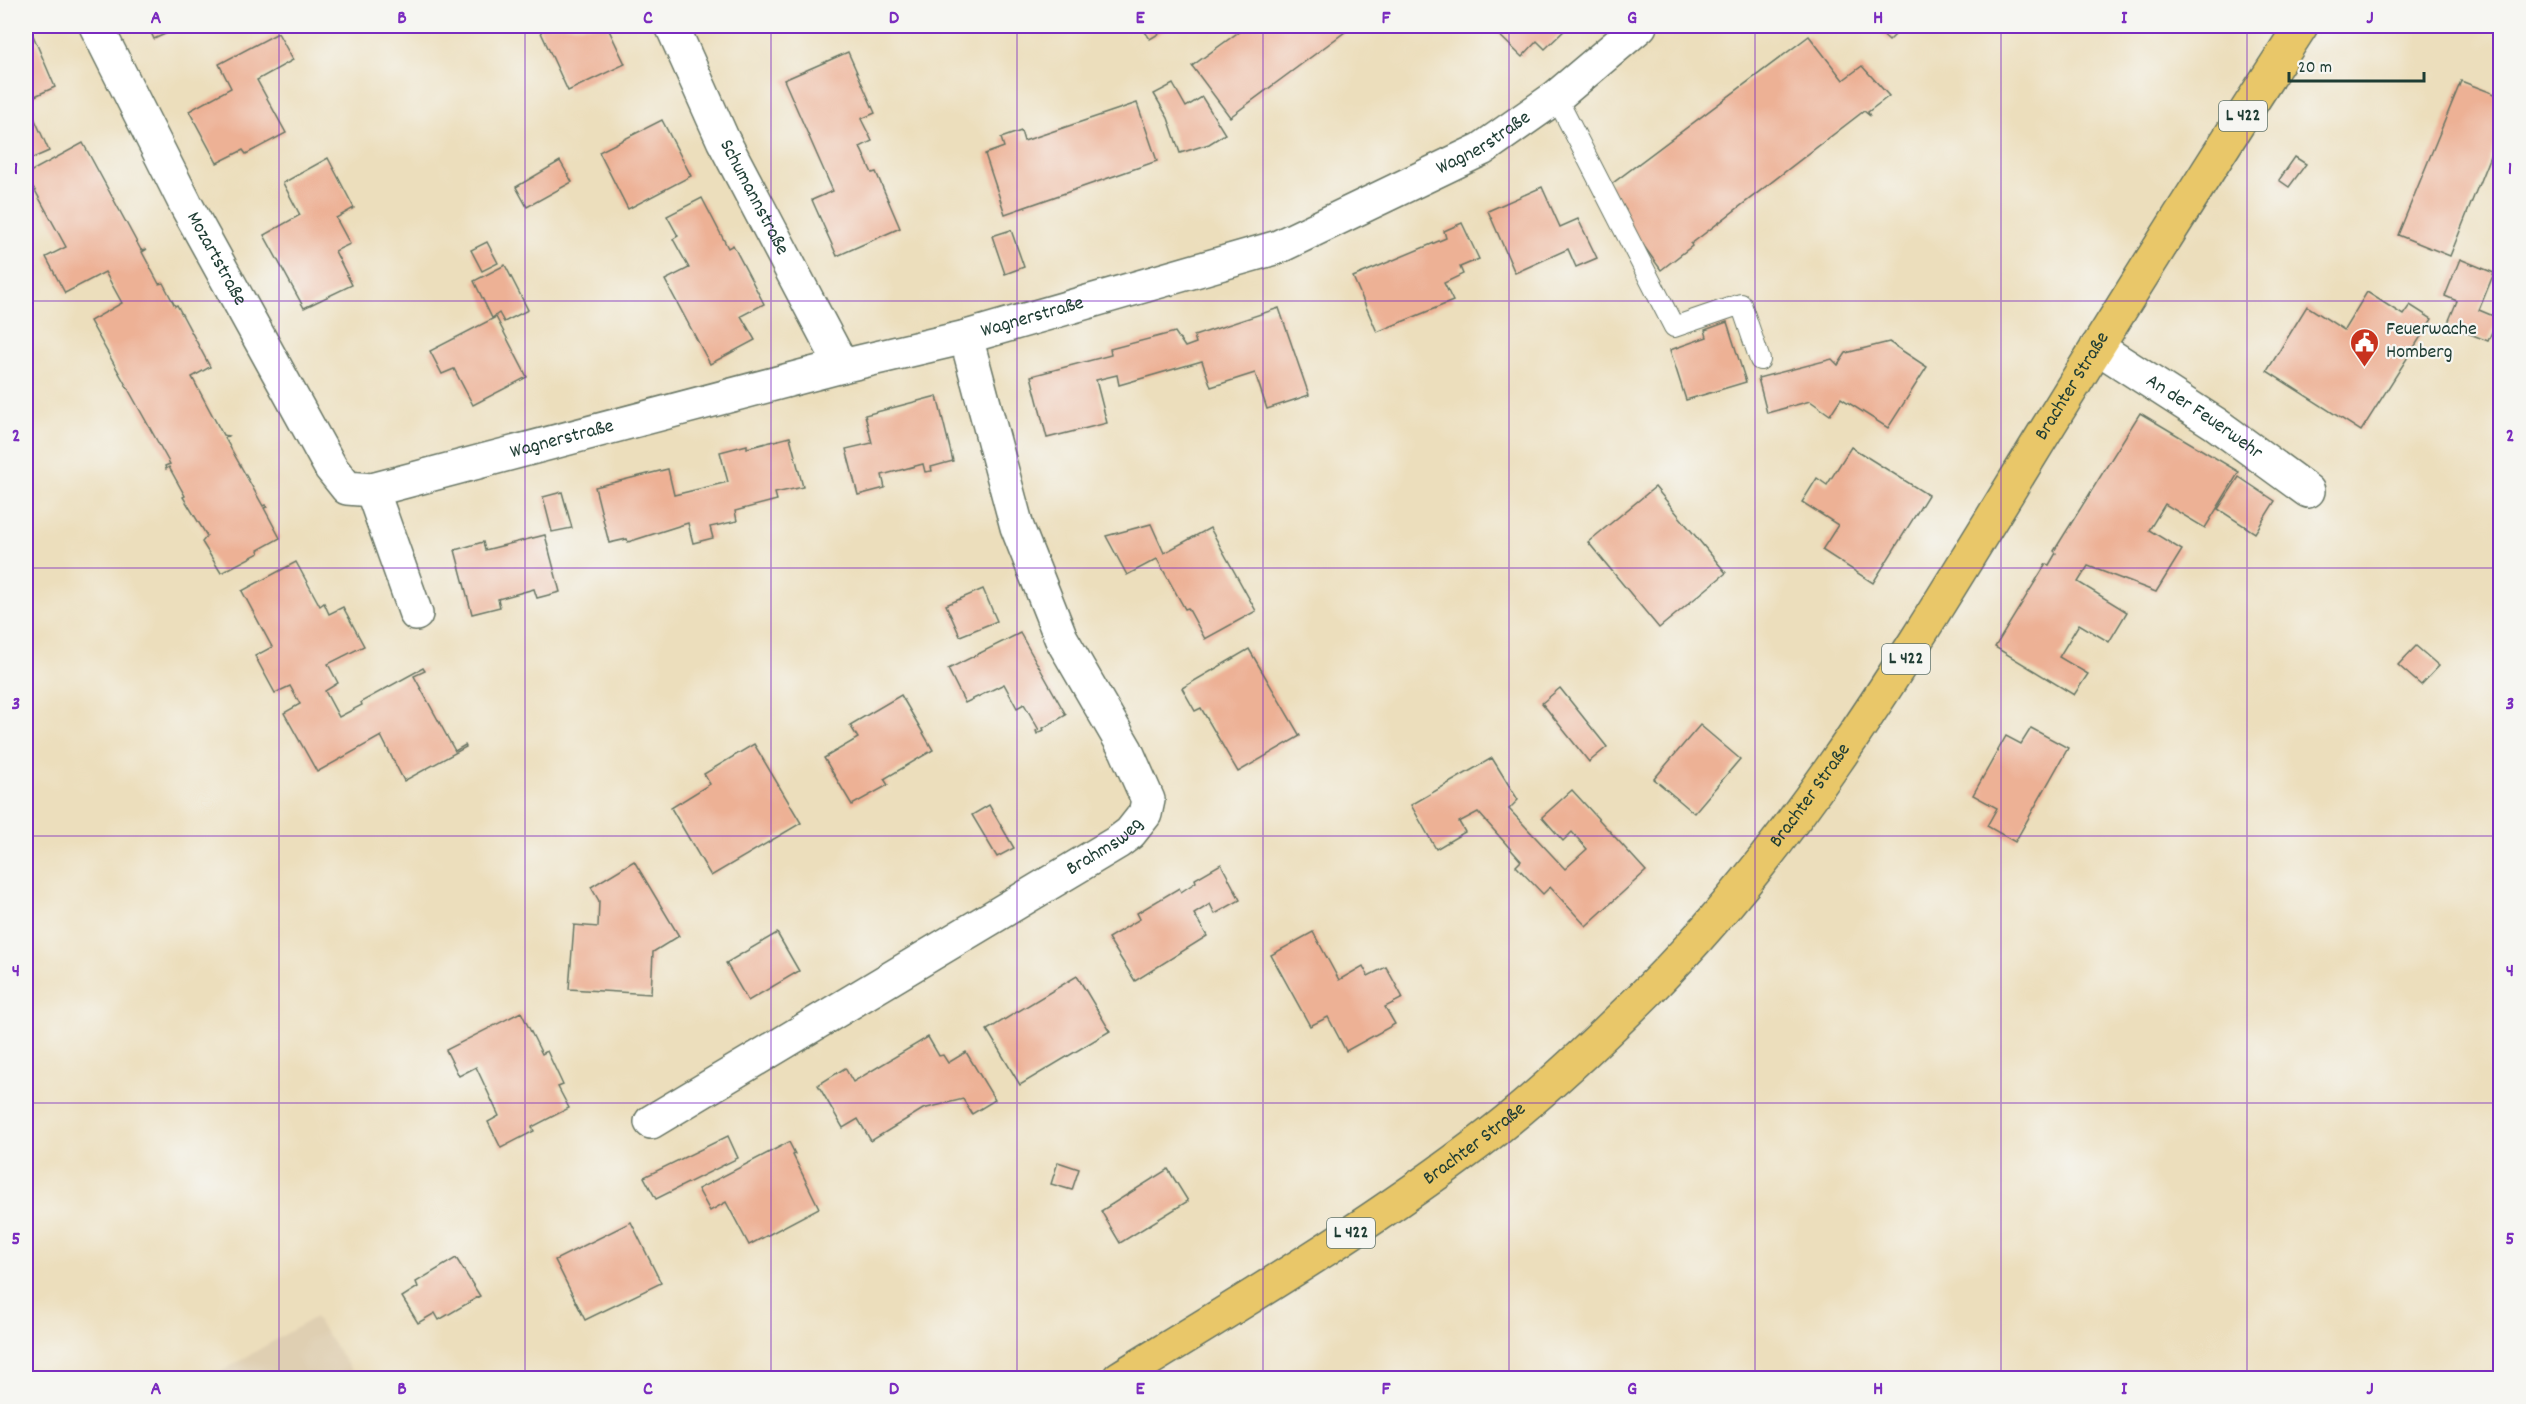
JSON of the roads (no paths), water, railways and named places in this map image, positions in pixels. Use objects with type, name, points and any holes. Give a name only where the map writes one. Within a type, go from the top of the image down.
[{"type":"main road","name":"Brachter Straße","points":[[1119,1378],[1292,1272],[1416,1189],[1496,1129],[1568,1068],[1652,987],[1713,921],[1814,793],[1893,680],[2184,206],[2301,26]]},
{"type":"street","name":"Mozartstraße","points":[[96,26],[186,205],[331,468],[360,489]]},
{"type":"street","name":"Schumannstraße","points":[[672,26],[723,140],[842,366]]},
{"type":"street","name":"Wagnerstraße","points":[[360,489],[842,366],[966,337],[1278,248],[1482,149],[1556,97],[1640,26]]},
{"type":"street","name":"Brahmsweg","points":[[651,1122],[1118,842],[1130,833],[1145,814],[1148,800],[1142,783],[1126,750],[1062,638],[1017,527],[966,337]]},
{"type":"street","name":"An der Feuerwehr","points":[[2097,347],[2216,424],[2308,491]]},
{"type":"street","points":[[360,489],[416,614]]},
{"type":"lane","points":[[1556,97],[1674,327],[1742,304],[1760,360]]},
{"type":"place","name":"Feuerwache Homberg","points":[[2365,368]]}]
